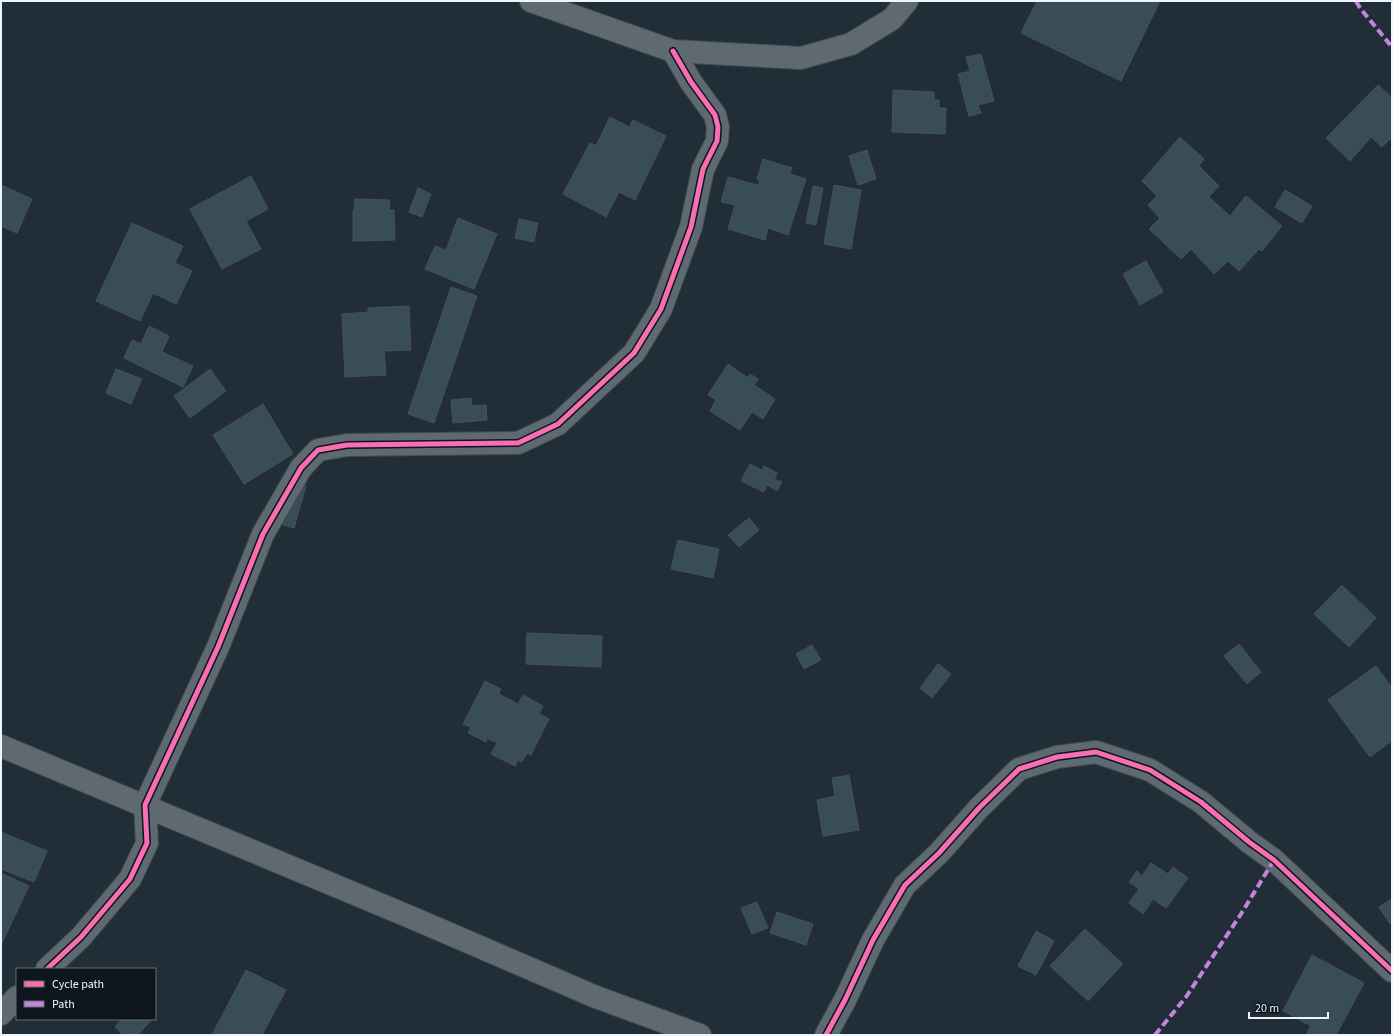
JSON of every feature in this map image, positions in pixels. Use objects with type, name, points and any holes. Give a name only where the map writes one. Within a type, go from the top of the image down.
[{"type":"street","points":[[531,1],[673,51],[801,58],[851,44],[892,19],[907,1]]},
{"type":"street","points":[[48,968],[81,937],[130,879],[146,843],[145,805],[218,647],[263,534],[301,468],[318,450],[347,445],[518,443],[558,424],[634,353],[661,309],[691,227],[703,169],[717,141],[718,127],[715,115],[691,82],[673,51]]},
{"type":"street","points":[[1,746],[423,922],[596,998],[678,1031],[700,1035]]},
{"type":"street","points":[[826,1035],[874,940],[905,885],[939,853],[979,808],[1019,769],[1056,757],[1096,752],[1150,770],[1202,802],[1249,842],[1274,860],[1392,971]]},
{"type":"street","points":[[1,1014],[16,998]]},
{"type":"building","points":[[1037,1],[1160,1],[1121,81],[1021,33]]},
{"type":"building","points":[[981,54],[994,101],[978,105],[981,113],[969,116],[958,74],[970,71],[966,57]]},
{"type":"building","points":[[1378,85],[1392,98],[1392,137],[1382,147],[1371,137],[1350,161],[1326,138]]},
{"type":"building","points":[[893,90],[934,92],[934,100],[939,100],[939,108],[946,108],[945,134],[892,132]]},
{"type":"building","points":[[610,117],[629,127],[633,120],[666,136],[635,200],[619,192],[606,217],[563,194],[590,143],[596,146]]},
{"type":"building","points":[[1180,137],[1204,159],[1199,166],[1219,186],[1209,197],[1230,216],[1246,196],[1282,226],[1262,251],[1259,249],[1239,271],[1228,261],[1214,274],[1191,249],[1181,259],[1149,229],[1160,218],[1148,205],[1157,196],[1142,181]]},
{"type":"building","points":[[867,150],[876,179],[858,185],[849,156]]},
{"type":"building","points":[[763,159],[792,168],[790,174],[806,179],[788,235],[768,228],[765,240],[728,229],[735,205],[721,202],[728,177],[758,185],[758,187],[760,180],[757,179]]},
{"type":"building","points":[[251,176],[268,209],[246,221],[261,249],[222,269],[190,209]]},
{"type":"building","points":[[1,185],[32,199],[17,233],[1,226]]},
{"type":"building","points":[[834,185],[861,190],[851,249],[824,244]]},
{"type":"building","points":[[813,186],[823,188],[816,225],[806,223]]},
{"type":"building","points":[[418,188],[431,194],[422,217],[409,212]]},
{"type":"building","points":[[1285,190],[1312,206],[1302,223],[1275,207]]},
{"type":"building","points":[[355,199],[390,200],[389,210],[394,210],[395,240],[353,241],[353,211]]},
{"type":"building","points":[[458,218],[497,234],[474,289],[425,269],[435,246],[446,250]]},
{"type":"building","points":[[519,219],[538,223],[534,242],[515,238]]},
{"type":"building","points":[[132,223],[183,246],[175,263],[192,271],[176,304],[153,293],[140,321],[96,301]]},
{"type":"building","points":[[1146,261],[1163,292],[1140,305],[1123,274]]},
{"type":"building","points":[[451,287],[477,296],[434,423],[408,414]]},
{"type":"building","points":[[409,306],[411,350],[384,351],[386,375],[345,377],[342,314],[368,312],[368,308]]},
{"type":"building","points":[[149,326],[169,336],[162,352],[193,366],[183,387],[124,358],[132,340],[141,344]]},
{"type":"building","points":[[728,364],[748,378],[750,374],[758,379],[754,385],[775,399],[763,419],[752,412],[740,430],[710,411],[716,400],[708,395]]},
{"type":"building","points":[[116,369],[142,379],[131,404],[106,393]]},
{"type":"building","points":[[210,369],[226,391],[190,418],[174,396]]},
{"type":"building","points":[[471,398],[472,406],[486,405],[487,420],[453,423],[451,400]]},
{"type":"building","points":[[263,404],[293,454],[244,484],[213,435]]},
{"type":"building","points":[[750,464],[762,470],[764,466],[777,473],[774,479],[782,482],[777,491],[767,485],[764,492],[741,481]]},
{"type":"building","points":[[295,482],[306,486],[294,528],[283,525]]},
{"type":"building","points":[[749,518],[759,530],[739,547],[728,535]]},
{"type":"building","points":[[678,540],[719,549],[713,578],[671,569]]},
{"type":"building","points":[[1342,585],[1376,618],[1349,647],[1314,614]]},
{"type":"building","points":[[527,633],[602,636],[601,667],[526,664]]},
{"type":"building","points":[[1239,644],[1261,672],[1247,684],[1224,656]]},
{"type":"building","points":[[812,645],[821,660],[804,669],[796,654]]},
{"type":"building","points":[[938,664],[951,674],[932,698],[920,688]]},
{"type":"building","points":[[1376,666],[1392,688],[1392,741],[1370,757],[1328,700]]},
{"type":"building","points":[[485,681],[501,689],[499,694],[518,704],[523,695],[543,706],[539,714],[549,719],[531,755],[527,753],[522,762],[518,760],[515,766],[491,754],[497,743],[487,738],[486,742],[468,733],[471,727],[463,724]]},
{"type":"building","points":[[849,775],[859,830],[823,836],[817,800],[835,796],[832,778]]},
{"type":"building","points":[[1,832],[47,851],[34,882],[1,869]]},
{"type":"building","points":[[1151,863],[1168,874],[1173,867],[1188,878],[1166,908],[1153,899],[1143,914],[1129,903],[1139,889],[1129,882],[1137,871],[1142,876]]},
{"type":"building","points":[[1,873],[29,886],[1,945]]},
{"type":"building","points":[[1392,899],[1392,922],[1390,924],[1379,907]]},
{"type":"building","points":[[757,902],[768,928],[752,934],[741,908]]},
{"type":"building","points":[[777,912],[813,924],[806,945],[770,933]]},
{"type":"building","points":[[1085,929],[1123,964],[1088,1001],[1050,966]]},
{"type":"building","points":[[1036,931],[1054,941],[1036,975],[1018,966]]},
{"type":"building","points":[[1312,955],[1364,983],[1336,1035],[1306,1035],[1311,1026],[1283,1011]]},
{"type":"building","points":[[246,970],[286,990],[262,1035],[212,1035]]},
{"type":"building","points":[[121,1020],[151,1020],[138,1035],[123,1035],[115,1027]]},
{"type":"marked path","points":[[1356,1],[1392,47]]},
{"type":"marked path","points":[[1155,1035],[1186,997],[1241,914],[1274,860]]},
{"type":"cycle path","points":[[48,968],[81,937],[130,879],[147,843],[145,805],[218,647],[263,534],[301,468],[318,450],[347,445],[518,443],[558,424],[634,353],[661,309],[691,227],[703,169],[717,141],[718,127],[715,115],[691,82],[673,51]]},
{"type":"cycle path","points":[[826,1035],[845,1000],[873,940],[905,885],[939,853],[979,808],[1019,769],[1057,757],[1096,752],[1150,770],[1201,802],[1249,842],[1274,860],[1392,971]]}]
